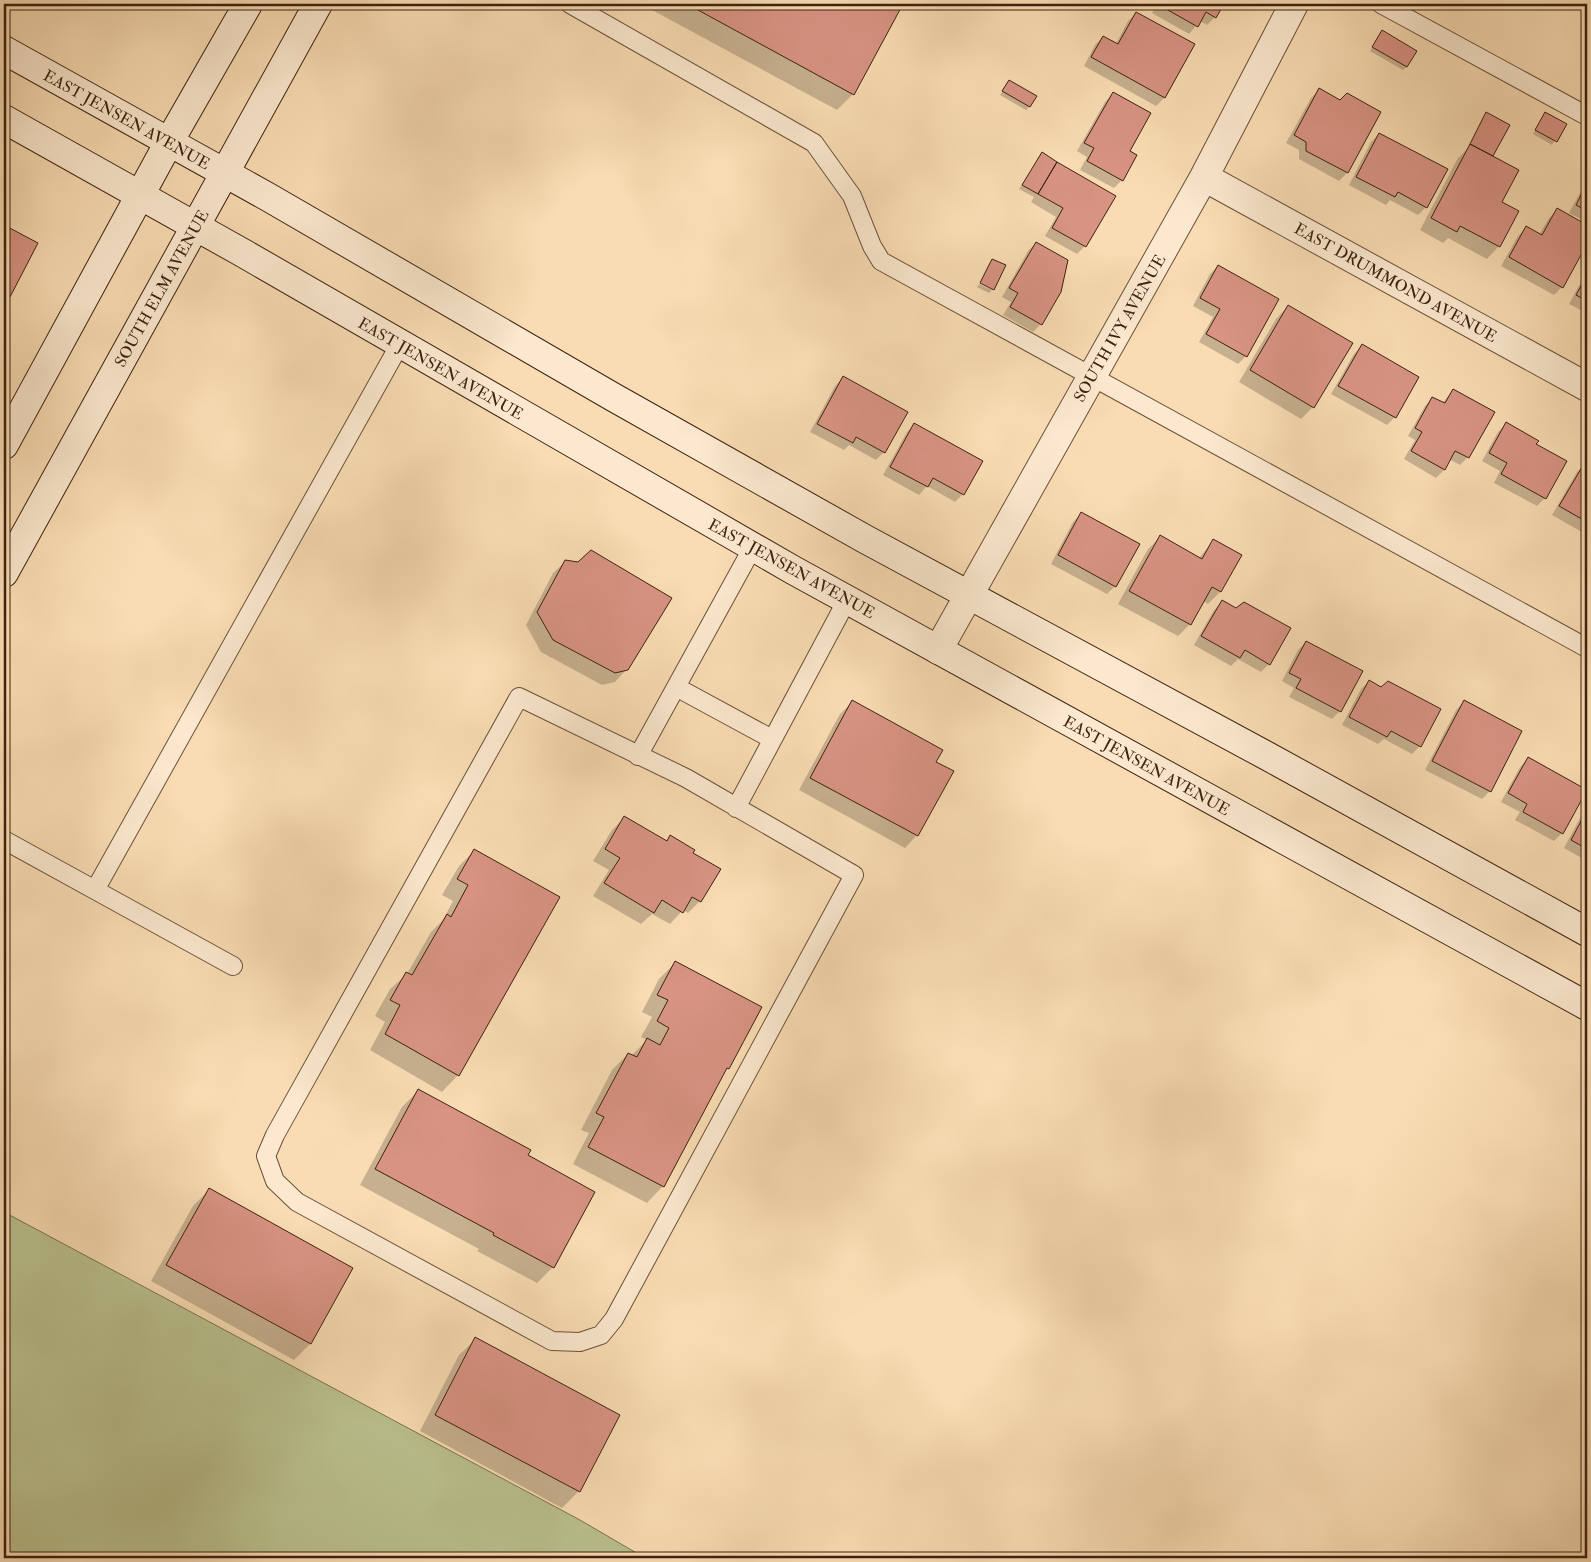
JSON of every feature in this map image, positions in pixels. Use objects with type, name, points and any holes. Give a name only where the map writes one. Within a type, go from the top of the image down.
[{"type":"main road","points":[[4,445],[168,142],[248,4]]},
{"type":"main road","name":"SOUTH ELM AVENUE","points":[[4,573],[318,4]]},
{"type":"main road","name":"SOUTH IVY AVENUE","points":[[938,650],[1204,177],[1294,4]]},
{"type":"main road","name":"EAST JENSEN AVENUE","points":[[4,50],[225,173],[613,396],[968,596],[1270,758],[1587,932]]},
{"type":"main road","name":"EAST JENSEN AVENUE","points":[[4,119],[141,195],[847,600],[1587,1006]]},
{"type":"main road","name":"EAST DRUMMOND AVENUE","points":[[1204,177],[1587,387]]},
{"type":"lane","points":[[570,4],[814,144],[852,196],[872,246],[881,261],[1587,648]]},
{"type":"lane","points":[[1381,4],[1587,116]]},
{"type":"lane","points":[[95,890],[400,344]]},
{"type":"lane","points":[[638,756],[753,547]]},
{"type":"lane","points":[[736,808],[847,600]]},
{"type":"lane","points":[[676,688],[772,739]]},
{"type":"lane","points":[[519,697],[686,778],[736,808],[854,875],[614,1319],[601,1335],[580,1342],[552,1342],[296,1202],[275,1181],[266,1156],[275,1135],[519,697]]},
{"type":"lane","points":[[4,840],[233,966]]},
{"type":"green space","points":[[4,1212],[580,1520],[645,1558],[4,1558]]},
{"type":"building","points":[[687,4],[903,4],[854,95]]},
{"type":"building","points":[[1160,4],[1224,4],[1216,18],[1206,12],[1198,27]]},
{"type":"building","points":[[1136,12],[1195,44],[1165,98],[1091,57],[1103,36],[1118,44]]},
{"type":"building","points":[[1382,30],[1417,51],[1407,67],[1372,47]]},
{"type":"building","points":[[1009,80],[1037,96],[1030,107],[1002,91]]},
{"type":"building","points":[[1319,88],[1340,100],[1347,93],[1381,112],[1348,173],[1306,151],[1306,142],[1294,135]]},
{"type":"building","points":[[1113,92],[1151,113],[1130,151],[1137,155],[1123,181],[1087,161],[1094,148],[1084,143]]},
{"type":"building","points":[[1486,112],[1510,125],[1493,156],[1470,144]]},
{"type":"building","points":[[1545,112],[1567,124],[1557,142],[1535,130]]},
{"type":"building","points":[[1379,133],[1448,169],[1427,208],[1398,192],[1395,197],[1356,177]]},
{"type":"building","points":[[1470,144],[1519,170],[1502,202],[1519,211],[1500,247],[1460,226],[1457,232],[1431,218]]},
{"type":"building","points":[[1042,152],[1057,162],[1038,194],[1022,185]]},
{"type":"building","points":[[1057,162],[1116,196],[1086,247],[1052,228],[1063,208],[1038,194]]},
{"type":"building","points":[[1587,183],[1587,211],[1576,205]]},
{"type":"building","points":[[1557,208],[1587,225],[1587,244],[1563,288],[1509,257],[1526,226],[1542,235]]},
{"type":"building","points":[[4,225],[38,243],[10,297],[4,293]]},
{"type":"building","points":[[1036,242],[1068,260],[1061,292],[1042,325],[1010,307],[1018,293],[1009,288]]},
{"type":"building","points":[[992,259],[1006,265],[994,290],[980,283]]},
{"type":"building","points":[[1218,265],[1279,299],[1247,357],[1206,334],[1220,309],[1200,298]]},
{"type":"building","points":[[1587,275],[1587,301],[1576,295]]},
{"type":"building","points":[[1288,305],[1353,343],[1314,408],[1250,370]]},
{"type":"building","points":[[1362,344],[1419,377],[1396,418],[1338,386]]},
{"type":"building","points":[[843,376],[908,412],[885,453],[856,437],[853,443],[817,424]]},
{"type":"building","points":[[1453,389],[1495,412],[1469,458],[1455,451],[1445,470],[1411,451],[1422,432],[1415,428],[1432,397],[1445,403]]},
{"type":"building","points":[[1506,422],[1539,441],[1536,444],[1567,461],[1546,499],[1501,474],[1507,463],[1489,453]]},
{"type":"building","points":[[914,423],[983,461],[964,495],[933,478],[928,487],[890,467]]},
{"type":"building","points":[[1585,462],[1587,464],[1587,522],[1559,506]]},
{"type":"building","points":[[1081,512],[1140,544],[1116,587],[1058,555]]},
{"type":"building","points":[[1160,535],[1202,559],[1213,539],[1242,555],[1221,592],[1212,587],[1191,625],[1129,591]]},
{"type":"building","points":[[591,550],[672,598],[628,670],[615,673],[553,640],[537,612],[565,560],[578,562]]},
{"type":"building","points":[[1222,600],[1236,608],[1244,602],[1291,628],[1270,665],[1245,650],[1240,658],[1201,636]]},
{"type":"building","points":[[1306,641],[1363,671],[1341,712],[1296,688],[1301,679],[1289,673]]},
{"type":"building","points":[[1369,680],[1381,687],[1388,681],[1441,709],[1421,747],[1391,731],[1387,737],[1349,717]]},
{"type":"building","points":[[852,700],[943,750],[936,762],[954,771],[918,836],[810,778]]},
{"type":"building","points":[[1464,700],[1522,731],[1491,792],[1432,761]]},
{"type":"building","points":[[1528,757],[1587,790],[1563,834],[1523,812],[1527,804],[1508,793]]},
{"type":"building","points":[[1587,810],[1587,849],[1571,840]]},
{"type":"building","points":[[624,816],[667,841],[670,835],[695,850],[693,853],[721,869],[701,902],[692,897],[683,913],[662,900],[654,913],[604,883],[620,858],[605,849]]},
{"type":"building","points":[[474,849],[560,897],[459,1076],[385,1034],[400,1005],[390,1000],[406,972],[412,975],[447,914],[451,917],[468,885],[457,879]]},
{"type":"building","points":[[675,961],[762,1007],[729,1069],[727,1068],[664,1187],[588,1147],[604,1117],[596,1113],[628,1053],[637,1057],[647,1038],[660,1045],[669,1028],[657,1021],[668,1000],[657,995]]},
{"type":"building","points":[[418,1089],[531,1150],[528,1155],[595,1192],[554,1268],[493,1235],[494,1233],[375,1169]]},
{"type":"building","points":[[209,1188],[353,1268],[311,1344],[166,1265]]},
{"type":"building","points":[[475,1337],[620,1415],[580,1492],[435,1415]]}]
